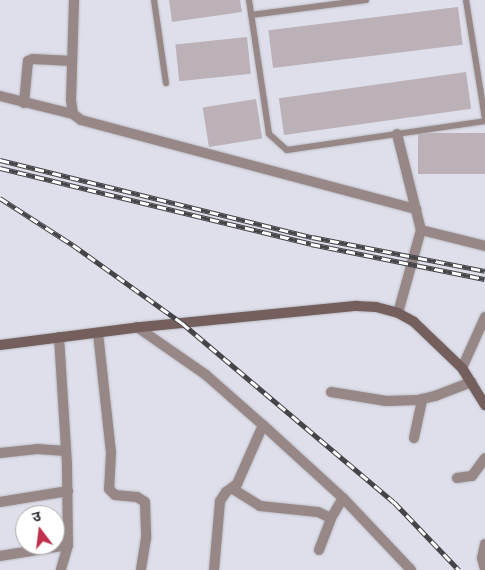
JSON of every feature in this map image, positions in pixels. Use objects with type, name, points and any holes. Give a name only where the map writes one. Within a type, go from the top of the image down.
[{"type":"street","points":[[73,114],[71,100],[74,0]]},
{"type":"street","points":[[24,103],[28,61],[34,59],[72,61]]},
{"type":"street","points":[[0,96],[73,114],[81,120],[416,209]]},
{"type":"street","points":[[397,134],[420,230],[398,313]]},
{"type":"street","points":[[420,230],[485,246]]},
{"type":"street","points":[[0,345],[137,327],[357,306],[376,307],[398,313],[414,322],[462,368],[485,405]]},
{"type":"street","points":[[462,368],[485,317]]},
{"type":"street","points":[[137,327],[206,375],[263,425],[343,498],[411,570]]},
{"type":"street","points":[[98,333],[111,453],[109,489],[115,495],[137,497],[145,502],[146,538],[141,570]]},
{"type":"street","points":[[59,337],[68,492],[68,545],[61,570]]},
{"type":"street","points":[[331,392],[386,401],[422,399],[471,382]]},
{"type":"street","points":[[414,438],[422,399]]},
{"type":"street","points":[[214,570],[220,501],[226,492],[233,489],[263,425]]},
{"type":"street","points":[[0,453],[37,449],[66,451]]},
{"type":"street","points":[[457,478],[472,476],[485,458]]},
{"type":"street","points":[[233,489],[260,506],[318,512],[331,518]]},
{"type":"street","points":[[0,502],[68,492]]},
{"type":"street","points":[[319,550],[331,518],[343,498]]},
{"type":"street","points":[[485,544],[482,558],[485,569]]},
{"type":"street","points":[[0,556],[68,545]]},
{"type":"lane","points":[[154,0],[166,82]]},
{"type":"lane","points":[[248,0],[269,134],[287,150],[485,120],[466,0]]},
{"type":"lane","points":[[251,15],[366,0]]},
{"type":"building","points":[[169,0],[240,0],[242,12],[172,22]]},
{"type":"building","points":[[458,7],[463,45],[273,68],[268,30]]},
{"type":"building","points":[[247,37],[251,74],[179,81],[175,45]]},
{"type":"building","points":[[466,72],[471,109],[284,135],[279,98]]},
{"type":"building","points":[[256,99],[262,139],[209,147],[203,107]]},
{"type":"building","points":[[418,133],[485,133],[485,174],[418,174]]},
{"type":"railway","points":[[0,160],[312,237],[485,271]]},
{"type":"railway","points":[[0,168],[311,244],[485,279]]},
{"type":"railway","points":[[0,198],[73,245],[182,323],[394,502],[459,570]]}]
